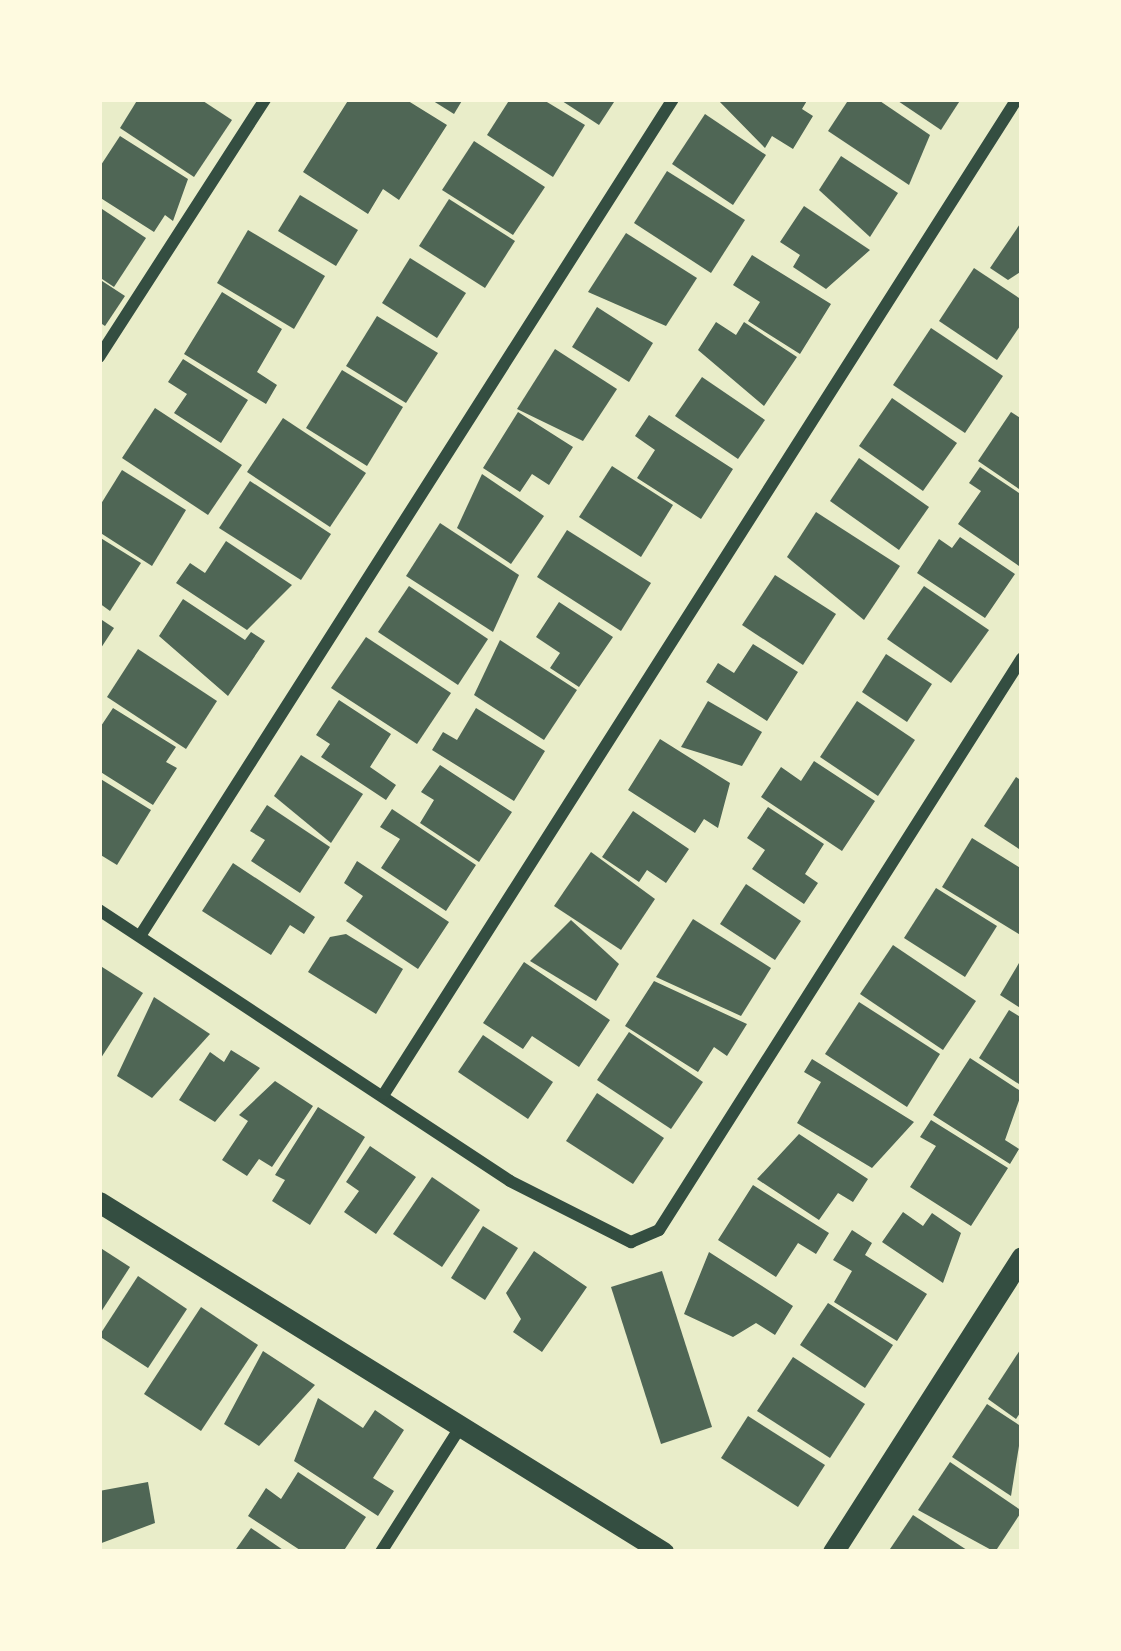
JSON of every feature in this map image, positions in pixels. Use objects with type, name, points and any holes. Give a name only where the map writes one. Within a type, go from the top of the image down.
[{"type":"street","points":[[99,357],[265,99]]},
{"type":"street","points":[[140,936],[673,99]]},
{"type":"street","points":[[384,1094],[1017,99]]},
{"type":"street","points":[[99,910],[595,1232],[631,1242],[659,1230],[1022,658]]},
{"type":"street","points":[[99,1202],[663,1552]]},
{"type":"street","points":[[833,1552],[1022,1257]]},
{"type":"street","points":[[381,1552],[459,1429]]},
{"type":"building","points":[[138,99],[200,99],[232,120],[194,177],[120,128]]},
{"type":"building","points":[[349,99],[405,99],[447,125],[399,200],[383,189],[368,214],[303,172]]},
{"type":"building","points":[[430,99],[463,99],[454,114]]},
{"type":"building","points":[[510,99],[542,99],[585,125],[553,177],[487,135]]},
{"type":"building","points":[[559,99],[616,99],[599,125]]},
{"type":"building","points":[[717,99],[808,99],[802,109],[813,116],[793,149],[772,136],[765,148]]},
{"type":"building","points":[[849,99],[877,99],[930,135],[909,185],[828,131]]},
{"type":"building","points":[[895,99],[961,99],[941,130]]},
{"type":"building","points":[[705,114],[766,155],[733,205],[672,164]]},
{"type":"building","points":[[120,136],[188,179],[173,221],[165,215],[154,232],[99,197],[99,168]]},
{"type":"building","points":[[474,141],[545,187],[513,235],[442,190]]},
{"type":"building","points":[[841,156],[898,193],[870,237],[819,190]]},
{"type":"building","points":[[667,171],[745,220],[711,273],[634,223]]},
{"type":"building","points":[[300,195],[358,230],[336,266],[278,231]]},
{"type":"building","points":[[449,199],[515,241],[485,288],[419,246]]},
{"type":"building","points":[[804,206],[870,250],[826,289],[793,267],[800,255],[780,242]]},
{"type":"building","points":[[99,207],[146,238],[114,287],[99,277]]},
{"type":"building","points":[[1022,221],[1022,271],[1008,280],[990,268]]},
{"type":"building","points":[[248,230],[325,276],[294,329],[217,283]]},
{"type":"building","points":[[626,233],[697,278],[666,326],[588,292]]},
{"type":"building","points":[[752,255],[831,304],[800,354],[748,321],[760,302],[733,285]]},
{"type":"building","points":[[410,258],[466,293],[437,338],[382,303]]},
{"type":"building","points":[[974,268],[1022,300],[1022,323],[997,360],[939,321]]},
{"type":"building","points":[[99,279],[125,296],[105,326],[99,322]]},
{"type":"building","points":[[222,292],[282,329],[257,372],[277,385],[266,404],[184,354]]},
{"type":"building","points":[[597,307],[653,343],[629,382],[572,347]]},
{"type":"building","points":[[377,316],[438,353],[406,403],[346,366]]},
{"type":"building","points":[[716,322],[736,335],[744,322],[797,357],[764,406],[698,350]]},
{"type":"building","points":[[931,328],[1003,376],[965,433],[893,385]]},
{"type":"building","points":[[555,349],[617,389],[583,441],[517,409]]},
{"type":"building","points":[[183,359],[248,400],[221,443],[174,413],[187,394],[168,382]]},
{"type":"building","points":[[342,370],[403,407],[367,466],[306,428]]},
{"type":"building","points":[[702,377],[765,420],[738,459],[675,416]]},
{"type":"building","points":[[892,398],[957,443],[923,491],[859,446]]},
{"type":"building","points":[[155,408],[242,465],[208,515],[122,458]]},
{"type":"building","points":[[518,412],[573,447],[549,485],[532,474],[520,492],[483,468]]},
{"type":"building","points":[[1011,412],[1022,419],[1022,491],[978,461]]},
{"type":"building","points":[[649,415],[733,469],[701,519],[637,478],[655,450],[635,436]]},
{"type":"building","points":[[283,418],[366,473],[330,527],[247,472]]},
{"type":"building","points":[[859,458],[929,507],[899,550],[830,501]]},
{"type":"building","points":[[612,466],[673,505],[641,557],[579,517]]},
{"type":"building","points":[[980,467],[1022,495],[1022,568],[958,524],[981,491],[969,483]]},
{"type":"building","points":[[122,470],[186,510],[152,566],[99,532],[99,507]]},
{"type":"building","points":[[482,474],[544,516],[511,564],[457,528]]},
{"type":"building","points":[[250,481],[331,534],[301,580],[219,528]]},
{"type":"building","points":[[816,512],[900,566],[864,620],[787,557]]},
{"type":"building","points":[[440,523],[519,575],[493,632],[406,576]]},
{"type":"building","points":[[567,530],[651,583],[621,631],[537,577]]},
{"type":"building","points":[[99,537],[141,563],[110,611],[99,603]]},
{"type":"building","points":[[960,537],[1015,574],[985,618],[917,573],[939,539],[952,548]]},
{"type":"building","points":[[226,541],[292,585],[247,630],[176,583],[190,563],[205,573]]},
{"type":"building","points":[[775,575],[836,614],[803,665],[742,625]]},
{"type":"building","points":[[409,586],[488,639],[458,685],[378,632]]},
{"type":"building","points":[[924,586],[989,630],[951,683],[887,639]]},
{"type":"building","points":[[183,599],[245,640],[251,632],[265,641],[228,696],[159,636]]},
{"type":"building","points":[[559,602],[613,637],[579,687],[550,668],[560,653],[536,637]]},
{"type":"building","points":[[99,618],[114,628],[99,651]]},
{"type":"building","points":[[366,637],[451,693],[417,744],[331,688]]},
{"type":"building","points":[[500,640],[577,690],[544,740],[474,695]]},
{"type":"building","points":[[753,644],[798,672],[767,721],[706,682],[718,663],[734,673]]},
{"type":"building","points":[[138,649],[217,701],[186,749],[107,697]]},
{"type":"building","points":[[886,654],[932,684],[907,722],[862,692]]},
{"type":"building","points":[[339,700],[391,734],[370,767],[396,785],[386,800],[321,757],[330,744],[316,735]]},
{"type":"building","points":[[708,701],[762,732],[742,766],[681,747]]},
{"type":"building","points":[[857,701],[915,740],[878,796],[820,757]]},
{"type":"building","points":[[113,708],[176,747],[166,762],[177,768],[153,805],[99,771],[99,729]]},
{"type":"building","points":[[476,708],[545,751],[514,801],[432,750],[443,732],[457,740]]},
{"type":"building","points":[[660,739],[730,783],[718,828],[704,819],[695,833],[628,790]]},
{"type":"building","points":[[301,755],[363,794],[331,843],[274,796]]},
{"type":"building","points":[[814,761],[875,801],[842,851],[761,797],[781,767],[801,781]]},
{"type":"building","points":[[440,765],[512,812],[479,862],[420,823],[434,800],[421,792]]},
{"type":"building","points":[[1016,777],[1022,781],[1022,851],[984,826]]},
{"type":"building","points":[[99,778],[151,810],[117,865],[99,854]]},
{"type":"building","points":[[267,805],[330,847],[300,893],[251,861],[265,840],[250,831]]},
{"type":"building","points":[[768,807],[824,844],[805,874],[818,883],[804,904],[752,869],[765,850],[747,838]]},
{"type":"building","points":[[392,809],[476,865],[446,911],[381,868],[400,839],[380,827]]},
{"type":"building","points":[[633,811],[689,849],[666,883],[647,870],[639,882],[602,857]]},
{"type":"building","points":[[972,838],[1022,869],[1022,936],[942,887]]},
{"type":"building","points":[[591,852],[655,899],[621,950],[554,906]]},
{"type":"building","points":[[357,861],[449,922],[418,969],[346,921],[363,896],[344,883]]},
{"type":"building","points":[[233,863],[315,917],[304,934],[290,925],[271,955],[202,911]]},
{"type":"building","points":[[746,884],[801,921],[775,960],[720,924]]},
{"type":"building","points":[[936,888],[997,926],[965,977],[904,938]]},
{"type":"building","points":[[693,919],[771,968],[741,1016],[656,977]]},
{"type":"building","points":[[571,920],[619,964],[596,1001],[530,961]]},
{"type":"building","points":[[346,934],[403,969],[376,1014],[308,972],[330,937]]},
{"type":"building","points":[[893,945],[976,1001],[943,1050],[860,994]]},
{"type":"building","points":[[1022,958],[1022,1009],[1000,995]]},
{"type":"building","points":[[524,962],[610,1020],[579,1067],[532,1036],[523,1049],[483,1023]]},
{"type":"building","points":[[99,965],[143,993],[99,1061]]},
{"type":"building","points":[[654,981],[747,1024],[727,1056],[714,1047],[698,1072],[625,1026]]},
{"type":"building","points":[[154,997],[210,1034],[152,1098],[117,1076]]},
{"type":"building","points":[[859,1002],[940,1054],[907,1107],[825,1054]]},
{"type":"building","points":[[1009,1010],[1022,1018],[1022,1086],[979,1058]]},
{"type":"building","points":[[629,1032],[703,1082],[671,1129],[597,1080]]},
{"type":"building","points":[[483,1035],[553,1082],[528,1119],[458,1072]]},
{"type":"building","points":[[231,1050],[260,1068],[215,1122],[179,1100],[210,1052],[224,1062]]},
{"type":"building","points":[[970,1058],[1022,1092],[1005,1140],[1019,1149],[1010,1164],[933,1115]]},
{"type":"building","points":[[812,1059],[914,1122],[872,1168],[797,1123],[821,1082],[804,1072]]},
{"type":"building","points":[[275,1081],[313,1106],[272,1167],[259,1159],[247,1176],[222,1160],[248,1121],[239,1115]]},
{"type":"building","points":[[597,1093],[664,1138],[633,1184],[566,1141]]},
{"type":"building","points":[[318,1107],[365,1137],[310,1225],[272,1201],[285,1180],[275,1175]]},
{"type":"building","points":[[931,1120],[1008,1168],[971,1226],[910,1187],[936,1146],[920,1137]]},
{"type":"building","points":[[799,1134],[868,1179],[853,1202],[838,1193],[819,1220],[757,1179]]},
{"type":"building","points":[[370,1146],[416,1177],[376,1234],[344,1212],[359,1191],[346,1182]]},
{"type":"building","points":[[432,1177],[480,1210],[442,1267],[393,1234]]},
{"type":"building","points":[[753,1185],[829,1233],[816,1254],[798,1243],[776,1277],[718,1240]]},
{"type":"building","points":[[903,1212],[923,1226],[932,1213],[961,1233],[943,1283],[882,1242]]},
{"type":"building","points":[[483,1226],[518,1248],[485,1300],[451,1278]]},
{"type":"building","points":[[852,1230],[872,1243],[865,1255],[927,1294],[897,1341],[834,1302],[852,1271],[833,1260]]},
{"type":"building","points":[[99,1247],[130,1267],[99,1315]]},
{"type":"building","points":[[534,1251],[587,1287],[542,1352],[513,1332],[521,1319],[506,1293]]},
{"type":"building","points":[[709,1252],[793,1306],[775,1335],[756,1323],[733,1337],[684,1314]]},
{"type":"building","points":[[662,1271],[712,1427],[661,1444],[611,1287]]},
{"type":"building","points":[[138,1276],[187,1309],[148,1368],[99,1336]]},
{"type":"building","points":[[828,1303],[893,1345],[865,1388],[800,1345]]},
{"type":"building","points":[[201,1307],[258,1345],[201,1431],[144,1394]]},
{"type":"building","points":[[1022,1347],[1022,1410],[1016,1419],[988,1399]]},
{"type":"building","points":[[263,1351],[315,1385],[259,1446],[224,1424]]},
{"type":"building","points":[[793,1357],[865,1404],[830,1458],[757,1411]]},
{"type":"building","points":[[318,1398],[363,1428],[375,1410],[404,1430],[373,1478],[394,1491],[378,1516],[294,1461]]},
{"type":"building","points":[[987,1404],[1022,1427],[1011,1496],[952,1457]]},
{"type":"building","points":[[748,1416],[825,1465],[798,1507],[721,1458]]},
{"type":"building","points":[[950,1462],[1022,1511],[995,1552],[918,1510]]},
{"type":"building","points":[[298,1472],[366,1517],[343,1552],[303,1552],[248,1516],[266,1488],[281,1499]]},
{"type":"building","points":[[148,1482],[155,1523],[99,1544],[99,1491]]},
{"type":"building","points":[[913,1515],[970,1552],[888,1552]]},
{"type":"building","points":[[251,1528],[286,1552],[234,1552]]}]
